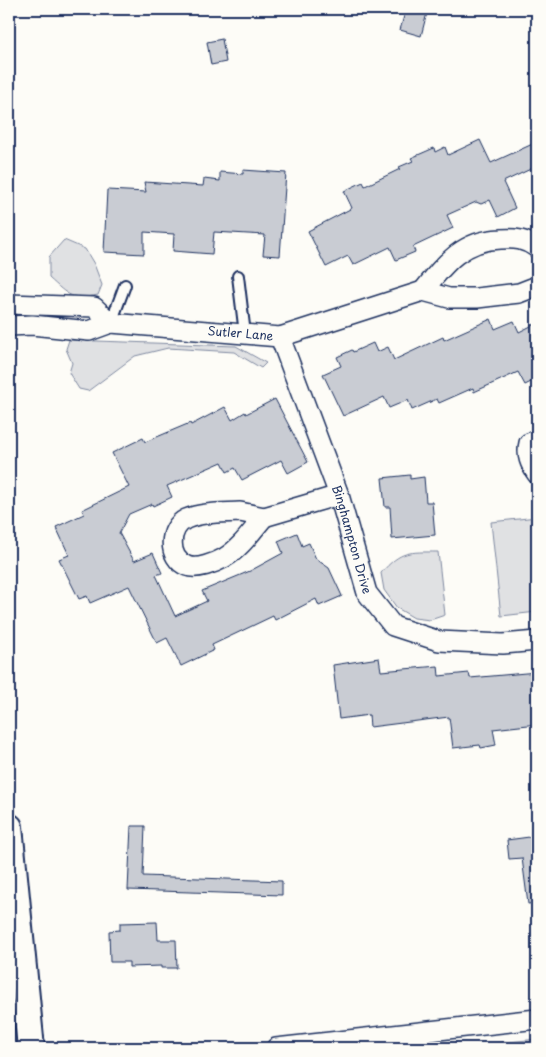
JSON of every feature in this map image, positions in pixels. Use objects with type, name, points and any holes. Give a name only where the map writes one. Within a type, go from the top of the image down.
[{"type":"main road","points":[[9,827],[30,1048]]},
{"type":"street","points":[[537,248],[519,238],[491,239],[476,242],[454,256],[437,272],[423,291],[449,298],[477,298],[518,293],[537,286]]},
{"type":"street","name":"Sutler Lane","points":[[9,326],[32,325],[89,331],[111,323],[280,337],[423,291]]},
{"type":"street","points":[[9,304],[94,307],[111,323]]},
{"type":"street","name":"Binghampton Drive","points":[[280,337],[339,495],[367,593],[393,626],[439,641],[503,644],[537,641]]},
{"type":"street","points":[[537,440],[528,443],[527,452],[531,465],[537,474]]},
{"type":"street","points":[[264,517],[339,495]]},
{"type":"street","points":[[276,1048],[537,1019]]},
{"type":"lane","points":[[238,276],[246,334]]},
{"type":"lane","points":[[111,323],[124,285]]},
{"type":"shaded area","points":[[64,240],[85,249],[94,264],[102,285],[98,295],[76,297],[66,293],[49,278],[49,257]]},
{"type":"shaded area","points":[[69,340],[236,346],[266,363],[261,368],[234,352],[168,348],[135,356],[88,391],[79,389],[69,373],[72,363],[66,349]]},
{"type":"shaded area","points":[[537,517],[537,612],[501,616],[491,522]]},
{"type":"shaded area","points":[[420,552],[438,552],[445,615],[430,620],[414,618],[397,608],[384,590],[381,573],[400,556]]},
{"type":"shaded area","points":[[537,1039],[537,1048],[452,1048]]},
{"type":"building","points":[[406,9],[428,9],[421,36],[400,30]]},
{"type":"building","points":[[222,39],[226,62],[211,65],[207,42]]},
{"type":"building","points":[[480,140],[491,163],[537,142],[537,166],[503,182],[515,208],[498,217],[490,200],[481,204],[476,202],[447,215],[453,228],[413,247],[415,252],[396,260],[390,247],[353,265],[348,256],[326,267],[308,231],[352,208],[344,191],[363,182],[365,186],[400,169],[399,167],[413,161],[411,158],[434,148],[435,152],[445,147],[448,155]]},
{"type":"building","points":[[243,170],[286,173],[280,256],[263,255],[265,235],[214,232],[212,254],[173,251],[174,234],[144,232],[144,254],[104,252],[107,190],[146,192],[144,182],[203,186],[204,179],[220,181],[220,172],[243,174]]},
{"type":"building","points":[[491,319],[495,329],[514,321],[519,332],[537,323],[537,379],[525,385],[518,372],[474,392],[473,388],[439,403],[437,399],[412,410],[408,400],[389,408],[384,397],[343,416],[323,374],[341,366],[337,357],[373,343],[377,352],[388,347],[394,360],[443,337],[444,340]]},
{"type":"building","points":[[275,399],[308,462],[288,473],[281,460],[242,480],[235,468],[227,472],[222,462],[167,486],[172,497],[129,514],[119,533],[134,561],[153,553],[162,573],[156,575],[175,616],[207,601],[202,591],[250,571],[283,553],[278,541],[297,533],[302,546],[309,543],[316,559],[329,568],[342,596],[319,606],[316,599],[275,620],[273,616],[212,645],[214,650],[181,666],[167,638],[157,643],[129,586],[90,603],[87,596],[79,599],[59,559],[69,555],[56,527],[84,514],[82,510],[129,487],[112,453],[143,438],[145,442],[190,423],[191,425],[225,407],[232,420]]},
{"type":"building","points":[[410,475],[410,479],[424,477],[426,502],[432,502],[435,535],[392,539],[390,507],[385,507],[382,478]]},
{"type":"building","points":[[379,658],[381,671],[438,666],[439,676],[469,673],[470,678],[537,672],[537,724],[493,729],[496,745],[481,748],[480,745],[453,748],[449,717],[370,727],[369,715],[339,719],[333,665]]},
{"type":"building","points":[[131,826],[145,826],[143,876],[282,881],[282,895],[128,890]]},
{"type":"building","points":[[537,836],[537,903],[528,904],[522,858],[509,859],[507,840]]},
{"type":"building","points":[[157,922],[158,940],[176,940],[177,968],[161,968],[161,966],[129,967],[129,962],[110,962],[109,931],[120,930],[120,923]]}]
